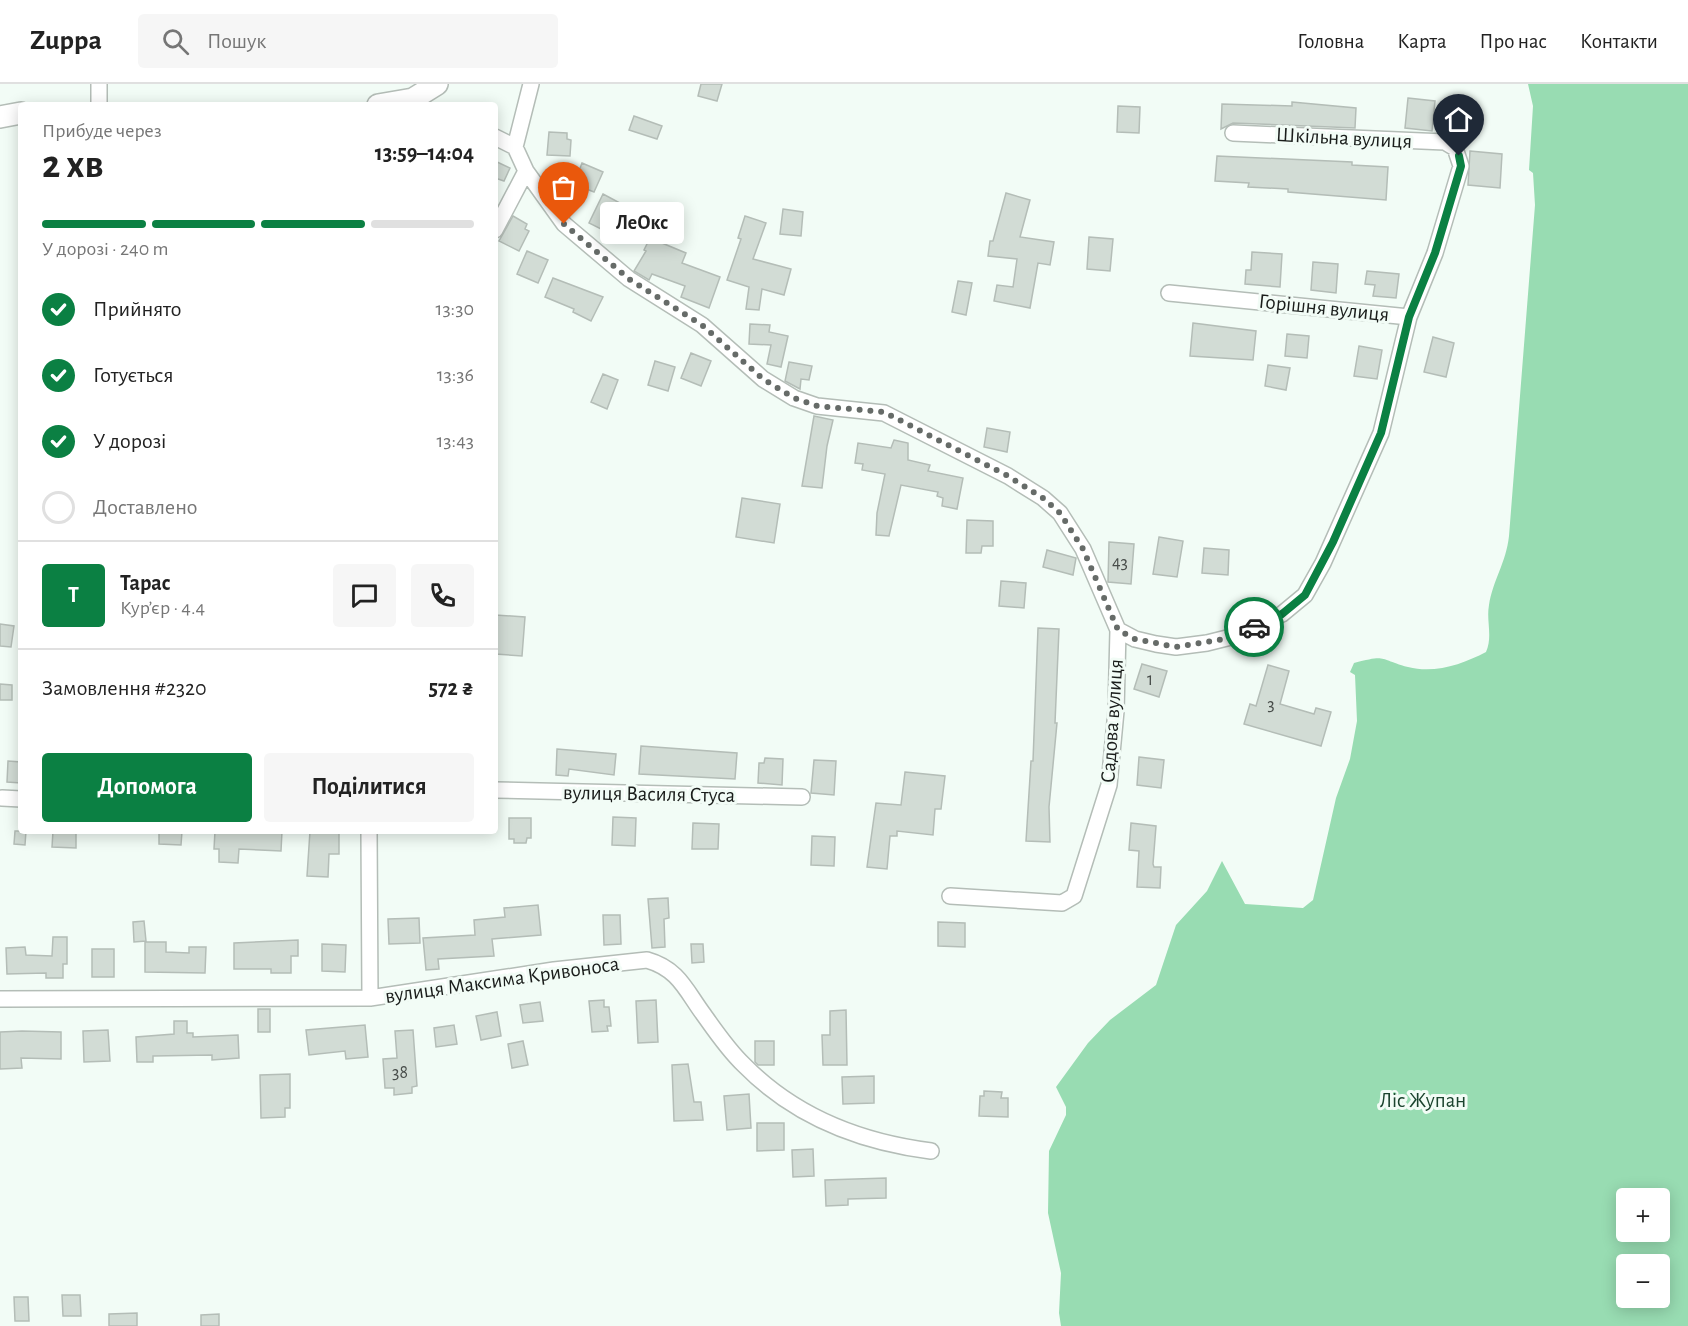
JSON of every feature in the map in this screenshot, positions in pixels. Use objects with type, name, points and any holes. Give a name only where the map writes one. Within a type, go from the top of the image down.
[{"type":"main road","points":[[419,102],[437,84]]},
{"type":"main road","points":[[0,117],[18,114]]},
{"type":"street","points":[[99,84],[99,102]]},
{"type":"street","points":[[531,84],[515,147],[525,171],[564,224],[629,279],[702,325],[763,379],[794,398],[817,406],[884,412],[1008,476],[1043,498],[1060,513],[1083,549],[1118,630]]},
{"type":"street","name":"Шкільна вулиця","points":[[1233,133],[1445,142],[1455,148],[1461,166],[1435,253],[1409,317]]},
{"type":"street","points":[[498,138],[515,147]]},
{"type":"street","points":[[498,224],[525,171]]},
{"type":"street","name":"Горішня вулиця","points":[[1118,630],[1135,639],[1176,647],[1207,643],[1239,635],[1282,614],[1305,595],[1323,563],[1381,433],[1409,317],[1169,293]]},
{"type":"street","name":"Садова вулиця","points":[[950,896],[1062,903],[1074,896],[1110,784],[1116,711],[1118,630]]},
{"type":"street","name":"вулиця Василя Стуса","points":[[498,790],[802,797]]},
{"type":"street","points":[[2,798],[18,799]]},
{"type":"street","points":[[369,834],[370,998]]},
{"type":"street","name":"вулиця Максима Кривоноса","points":[[0,999],[370,998],[554,970],[647,960],[662,964],[672,971],[687,987],[702,1014],[743,1065],[781,1098],[836,1129],[892,1146],[931,1151]]},
{"type":"green space","name":"Ліс Жупан","points":[[1528,84],[1688,84],[1688,1326],[1061,1326],[1059,1313],[1061,1273],[1048,1213],[1049,1151],[1066,1115],[1066,1107],[1056,1087],[1088,1043],[1110,1020],[1156,985],[1176,925],[1207,891],[1222,861],[1245,904],[1303,908],[1313,900],[1336,798],[1350,759],[1357,721],[1355,675],[1350,672],[1354,663],[1378,658],[1408,667],[1428,669],[1448,667],[1486,652],[1489,640],[1489,605],[1509,536],[1535,205],[1533,173],[1529,170],[1533,106]]},
{"type":"building","points":[[701,84],[722,84],[717,101],[698,96]]},
{"type":"building","points":[[1408,98],[1435,101],[1432,131],[1405,128]]},
{"type":"building","points":[[1292,102],[1356,108],[1355,128],[1233,123],[1221,129],[1222,104],[1292,106]]},
{"type":"building","points":[[1118,106],[1140,107],[1139,133],[1117,132]]},
{"type":"building","points":[[634,116],[662,126],[657,139],[629,130]]},
{"type":"building","points":[[549,132],[567,133],[567,139],[571,140],[570,156],[547,155]]},
{"type":"building","points":[[1470,151],[1502,154],[1500,188],[1468,185]]},
{"type":"building","points":[[1217,156],[1352,162],[1352,165],[1388,167],[1386,200],[1288,192],[1288,189],[1248,187],[1249,183],[1215,181]]},
{"type":"building","points":[[498,162],[510,168],[504,181],[498,179]]},
{"type":"building","points":[[582,163],[603,172],[594,192],[574,184]]},
{"type":"building","points":[[1006,193],[1030,200],[1020,237],[1054,242],[1050,265],[1038,263],[1030,308],[994,301],[997,285],[1013,287],[1017,259],[988,256],[990,241],[993,241]]},
{"type":"building","points":[[603,194],[620,203],[605,231],[589,223]]},
{"type":"building","points":[[657,209],[674,217],[662,243],[686,253],[682,263],[720,277],[709,308],[681,297],[685,286],[652,274],[649,280],[634,271],[646,251],[644,250],[652,234],[646,232]]},
{"type":"building","points":[[783,209],[803,212],[801,236],[780,234]]},
{"type":"building","points":[[513,216],[527,224],[525,229],[529,231],[519,251],[499,241]]},
{"type":"building","points":[[745,216],[766,223],[753,259],[791,269],[784,295],[762,289],[759,310],[746,309],[749,287],[727,280],[741,239],[738,238]]},
{"type":"building","points":[[1089,237],[1113,239],[1110,271],[1087,269]]},
{"type":"building","points":[[527,251],[548,260],[538,283],[517,274]]},
{"type":"building","points":[[1252,252],[1282,254],[1280,287],[1245,284],[1246,270],[1251,270]]},
{"type":"building","points":[[1313,262],[1338,264],[1336,293],[1311,290]]},
{"type":"building","points":[[1367,271],[1399,274],[1396,298],[1373,296],[1375,285],[1365,284]]},
{"type":"building","points":[[553,278],[603,297],[591,321],[573,312],[574,309],[545,297]]},
{"type":"building","points":[[958,281],[972,283],[966,315],[952,312]]},
{"type":"building","points":[[1193,323],[1256,331],[1253,360],[1190,356]]},
{"type":"building","points":[[750,324],[770,325],[769,332],[788,336],[781,367],[767,364],[771,345],[749,344]]},
{"type":"building","points":[[1287,334],[1309,336],[1307,358],[1285,356]]},
{"type":"building","points":[[1433,337],[1454,343],[1446,377],[1424,372]]},
{"type":"building","points":[[1359,346],[1382,350],[1377,379],[1354,376]]},
{"type":"building","points":[[691,353],[711,361],[701,386],[681,378]]},
{"type":"building","points":[[655,361],[675,367],[668,391],[648,385]]},
{"type":"building","points":[[789,362],[812,366],[809,380],[801,379],[800,389],[785,381]]},
{"type":"building","points":[[1268,365],[1290,368],[1286,390],[1265,386]]},
{"type":"building","points":[[603,374],[618,380],[607,409],[591,402]]},
{"type":"building","points":[[814,416],[833,420],[822,488],[802,486]]},
{"type":"building","points":[[987,428],[1010,432],[1007,452],[984,447]]},
{"type":"building","points":[[894,440],[908,443],[908,460],[930,465],[928,471],[963,478],[957,509],[942,506],[943,498],[937,496],[938,492],[901,485],[889,536],[876,535],[877,513],[885,474],[862,470],[863,464],[855,463],[858,443],[891,448]]},
{"type":"building","points":[[742,498],[780,504],[774,543],[736,537]]},
{"type":"building","points":[[967,520],[993,521],[993,546],[982,546],[981,553],[966,553]]},
{"type":"building","points":[[1159,537],[1183,541],[1177,577],[1153,574]]},
{"type":"building","points":[[1109,542],[1134,544],[1131,584],[1108,582]]},
{"type":"building","points":[[1204,548],[1229,550],[1228,575],[1202,573]]},
{"type":"building","points":[[1047,550],[1076,558],[1073,575],[1043,567]]},
{"type":"building","points":[[1001,581],[1026,583],[1024,608],[999,606]]},
{"type":"building","points":[[498,615],[525,617],[522,656],[498,654]]},
{"type":"building","points":[[0,624],[14,626],[11,647],[0,646]]},
{"type":"building","points":[[1038,628],[1059,629],[1055,723],[1057,723],[1049,807],[1050,842],[1026,841],[1031,761],[1033,761]]},
{"type":"building","points":[[1142,664],[1167,671],[1159,697],[1134,689]]},
{"type":"building","points":[[1268,665],[1289,671],[1280,704],[1314,714],[1316,708],[1331,712],[1321,746],[1244,724],[1250,704],[1256,706]]},
{"type":"building","points":[[0,684],[12,685],[12,700],[0,700]]},
{"type":"building","points":[[641,746],[737,753],[735,779],[639,774]]},
{"type":"building","points":[[557,749],[616,754],[614,775],[569,769],[568,776],[556,775]]},
{"type":"building","points":[[1139,757],[1164,760],[1161,788],[1137,785]]},
{"type":"building","points":[[765,758],[783,759],[782,785],[758,783],[759,763],[764,763]]},
{"type":"building","points":[[814,760],[836,761],[834,795],[811,793]]},
{"type":"building","points":[[8,761],[18,762],[18,783],[7,782]]},
{"type":"building","points":[[905,772],[945,776],[941,809],[935,809],[933,835],[897,831],[897,836],[890,836],[887,869],[867,867],[876,803],[901,805]]},
{"type":"building","points":[[613,817],[636,818],[635,846],[612,845]]},
{"type":"building","points":[[509,818],[531,818],[531,838],[527,838],[526,843],[514,843],[514,839],[509,839]]},
{"type":"building","points":[[693,823],[719,824],[718,849],[692,849]]},
{"type":"building","points":[[1131,823],[1156,826],[1153,864],[1154,867],[1161,867],[1160,888],[1137,887],[1139,851],[1129,850]]},
{"type":"building","points":[[15,831],[18,831],[18,834],[26,834],[25,845],[14,844]]},
{"type":"building","points":[[53,834],[76,834],[76,848],[52,847]]},
{"type":"building","points":[[159,834],[182,834],[181,845],[159,844]]},
{"type":"building","points":[[215,834],[282,834],[281,851],[239,849],[238,863],[219,862],[219,849],[214,849]]},
{"type":"building","points":[[310,834],[339,834],[339,854],[329,854],[328,877],[307,876]]},
{"type":"building","points":[[812,836],[835,837],[834,866],[811,865]]},
{"type":"building","points":[[668,898],[669,918],[664,919],[665,947],[652,948],[648,899]]},
{"type":"building","points":[[538,905],[541,935],[492,939],[494,956],[438,959],[439,969],[426,970],[423,938],[475,935],[474,920],[505,917],[504,908]]},
{"type":"building","points":[[603,915],[620,915],[621,944],[604,945]]},
{"type":"building","points":[[419,918],[420,943],[389,944],[388,919]]},
{"type":"building","points":[[144,921],[146,941],[134,942],[133,922]]},
{"type":"building","points":[[938,922],[965,923],[965,947],[938,946]]},
{"type":"building","points":[[53,937],[67,937],[67,964],[63,964],[63,978],[46,978],[46,973],[7,974],[6,948],[25,947],[26,955],[52,956]]},
{"type":"building","points":[[298,940],[298,956],[291,956],[291,973],[271,973],[271,969],[234,969],[234,943]]},
{"type":"building","points":[[145,942],[166,942],[166,952],[189,953],[189,947],[206,947],[205,973],[145,972]]},
{"type":"building","points":[[322,944],[346,945],[345,972],[322,971]]},
{"type":"building","points":[[691,944],[703,944],[704,962],[692,963]]},
{"type":"building","points":[[92,949],[114,949],[114,977],[92,977]]},
{"type":"building","points":[[604,1000],[604,1007],[609,1007],[611,1026],[607,1026],[608,1031],[592,1032],[589,1001]]},
{"type":"building","points":[[656,1000],[658,1042],[638,1043],[636,1001]]},
{"type":"building","points":[[540,1002],[543,1021],[523,1023],[520,1005]]},
{"type":"building","points":[[258,1009],[270,1009],[270,1032],[258,1032]]},
{"type":"building","points":[[846,1010],[847,1065],[823,1065],[822,1035],[830,1035],[830,1011]]},
{"type":"building","points":[[497,1012],[501,1036],[481,1040],[476,1016]]},
{"type":"building","points":[[174,1021],[187,1021],[187,1033],[193,1033],[193,1037],[238,1035],[239,1058],[212,1060],[212,1055],[153,1056],[153,1062],[137,1062],[136,1037],[174,1034]]},
{"type":"building","points":[[365,1025],[368,1057],[346,1059],[345,1051],[309,1055],[306,1030]]},
{"type":"building","points":[[454,1025],[457,1044],[436,1047],[434,1028]]},
{"type":"building","points":[[108,1030],[110,1061],[84,1062],[83,1031]]},
{"type":"building","points":[[413,1030],[417,1086],[412,1087],[412,1093],[394,1095],[394,1088],[385,1088],[383,1059],[397,1058],[395,1031]]},
{"type":"building","points":[[0,1032],[61,1032],[61,1059],[21,1058],[22,1068],[0,1069]]},
{"type":"building","points":[[523,1041],[528,1065],[512,1068],[508,1044]]},
{"type":"building","points":[[755,1041],[774,1041],[774,1065],[758,1065],[755,1062]]},
{"type":"building","points":[[688,1064],[694,1102],[701,1102],[703,1120],[674,1121],[672,1065]]},
{"type":"building","points":[[290,1074],[290,1108],[285,1108],[285,1117],[261,1118],[260,1075]]},
{"type":"building","points":[[874,1076],[874,1103],[843,1104],[842,1077]]},
{"type":"building","points":[[984,1091],[1002,1092],[1001,1098],[1008,1098],[1008,1117],[979,1116],[980,1096],[984,1096]]},
{"type":"building","points":[[749,1094],[751,1128],[727,1130],[724,1096]]},
{"type":"building","points":[[757,1123],[784,1123],[784,1150],[757,1151]]},
{"type":"building","points":[[813,1149],[814,1176],[793,1177],[792,1150]]},
{"type":"building","points":[[886,1178],[886,1198],[848,1199],[848,1205],[826,1206],[825,1180]]},
{"type":"building","points":[[62,1295],[80,1295],[81,1316],[63,1316]]},
{"type":"building","points":[[14,1297],[28,1297],[29,1321],[15,1321]]},
{"type":"building","points":[[137,1313],[137,1326],[109,1326],[109,1314]]},
{"type":"building","points":[[219,1314],[219,1326],[201,1326],[201,1315]]},
{"type":"way so far","points":[[564,224],[629,279],[702,325],[763,379],[794,398],[817,406],[884,412],[1008,476],[1043,498],[1060,513],[1083,549],[1118,630],[1135,639],[1176,647],[1225,639],[1254,627]]},
{"type":"place","name":"ЛеОкс","points":[[564,224]]},
{"type":"route","points":[[1254,627],[1282,614],[1296,605],[1305,595],[1323,563],[1381,433],[1409,317],[1435,253],[1461,166],[1459,156]]}]
